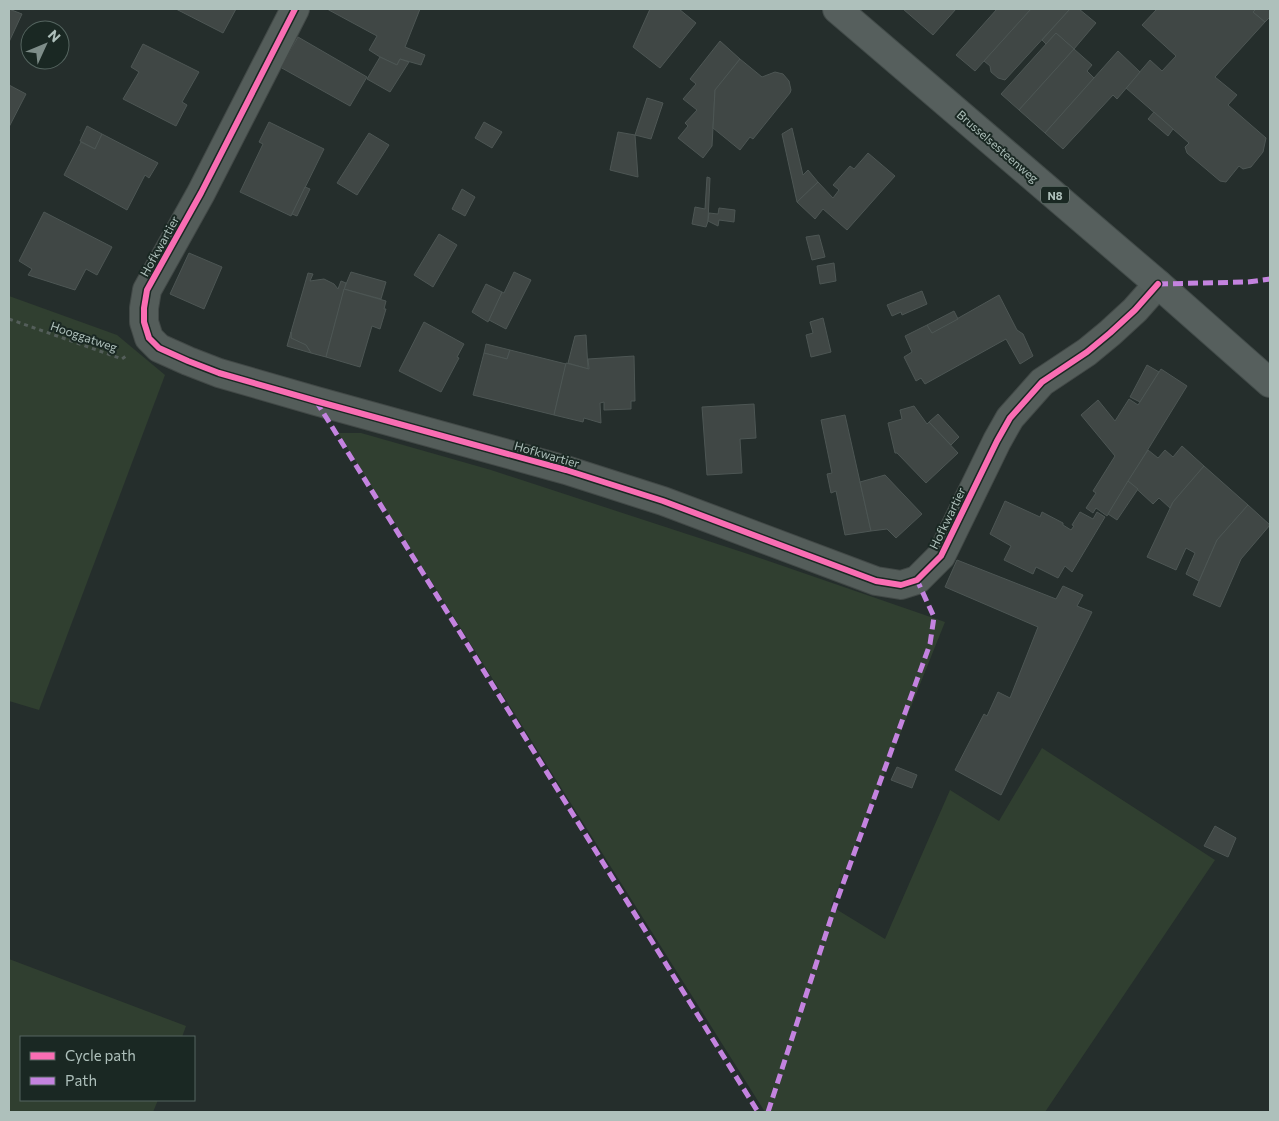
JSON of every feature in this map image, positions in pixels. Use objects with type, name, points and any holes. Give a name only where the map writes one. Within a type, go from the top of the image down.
[{"type":"main road","name":"Brusselsesteenweg","points":[[838,9],[1158,284],[1270,383]]},
{"type":"street","name":"Hofkwartier","points":[[295,9],[201,193],[147,290],[144,322],[149,338],[160,348],[219,373],[566,470],[663,502],[876,581],[901,585],[917,580],[941,556],[997,441],[1010,418],[1026,398],[1042,382],[1087,352],[1110,333],[1135,310],[1158,284]]},
{"type":"green space","points":[[9,296],[117,335],[165,375],[39,710],[9,701]]},
{"type":"green space","points":[[338,433],[361,433],[491,470],[745,553],[945,622],[831,906],[885,939],[950,790],[999,821],[1042,748],[1215,860],[1045,1112],[765,1112]]},
{"type":"green space","points":[[9,959],[186,1026],[182,1036],[20,1036],[20,1101],[158,1101],[153,1112],[9,1112]]},
{"type":"building","points":[[9,9],[22,14],[9,42]]},
{"type":"building","points":[[176,9],[236,9],[223,33]]},
{"type":"building","points":[[327,9],[420,9],[405,47],[425,55],[421,65],[400,59],[397,65],[380,57],[369,50],[377,36]]},
{"type":"building","points":[[650,9],[679,9],[696,23],[660,68],[633,47]]},
{"type":"building","points":[[903,9],[956,9],[933,35]]},
{"type":"building","points":[[997,9],[1031,9],[975,71],[956,55]]},
{"type":"building","points":[[1031,9],[1070,9],[1005,80],[998,78],[991,72],[990,66],[984,61]]},
{"type":"building","points":[[1070,9],[1079,9],[1096,23],[1074,49],[1056,33],[1046,44],[1042,40]]},
{"type":"building","points":[[1157,9],[1256,9],[1253,12],[1265,22],[1215,77],[1237,95],[1228,105],[1266,138],[1263,152],[1251,167],[1243,169],[1239,166],[1226,182],[1220,181],[1187,153],[1185,147],[1189,143],[1126,88],[1150,60],[1162,71],[1176,56],[1142,25]]},
{"type":"building","points":[[1256,9],[1270,9],[1270,17],[1265,22],[1253,12]]},
{"type":"building","points":[[1056,33],[1074,49],[1019,110],[1001,94]]},
{"type":"building","points":[[298,37],[367,77],[350,106],[280,67]]},
{"type":"building","points":[[720,41],[740,59],[715,90],[712,146],[703,158],[678,138],[688,126],[685,123],[697,110],[683,99],[696,84],[690,79]]},
{"type":"building","points":[[143,44],[199,72],[182,102],[187,105],[176,126],[123,99],[139,72],[131,67]]},
{"type":"building","points":[[1074,49],[1092,65],[1087,71],[1094,78],[1045,133],[1019,110]]},
{"type":"building","points":[[1118,51],[1140,72],[1117,99],[1113,95],[1063,149],[1045,133]]},
{"type":"building","points":[[380,57],[397,65],[400,59],[409,62],[390,92],[367,79]]},
{"type":"building","points":[[740,59],[762,77],[775,72],[783,74],[789,81],[791,90],[753,139],[750,137],[740,150],[713,128],[715,90]]},
{"type":"building","points":[[9,85],[26,94],[9,127]]},
{"type":"building","points":[[647,98],[663,103],[651,139],[635,135]]},
{"type":"building","points":[[1154,112],[1173,129],[1168,136],[1148,119]]},
{"type":"building","points":[[269,122],[324,149],[291,216],[240,192],[263,144],[259,142]]},
{"type":"building","points":[[484,122],[502,132],[492,148],[475,138]]},
{"type":"building","points":[[87,126],[102,134],[95,149],[80,141]]},
{"type":"building","points":[[792,128],[803,175],[808,170],[818,182],[797,202],[782,134]]},
{"type":"building","points":[[618,132],[635,135],[638,177],[610,170]]},
{"type":"building","points":[[369,133],[389,145],[357,195],[337,183]]},
{"type":"building","points":[[102,134],[158,163],[149,178],[145,175],[127,210],[64,175],[81,142],[95,149]]},
{"type":"building","points":[[868,153],[895,176],[847,230],[823,209],[815,219],[797,202],[818,182],[833,198],[839,190],[833,185],[850,166],[854,169]]},
{"type":"building","points":[[707,177],[710,178],[708,221],[706,227],[692,224],[695,207],[705,209]]},
{"type":"building","points":[[305,187],[310,189],[297,216],[292,214]]},
{"type":"building","points":[[462,189],[475,197],[465,216],[452,209]]},
{"type":"building","points":[[719,208],[735,210],[734,222],[719,220],[718,226],[708,221],[709,213],[718,214]]},
{"type":"building","points":[[44,212],[112,247],[97,275],[86,269],[75,290],[28,275],[32,269],[19,261]]},
{"type":"building","points":[[439,234],[457,245],[433,287],[414,275]]},
{"type":"building","points":[[819,235],[825,257],[812,260],[806,237]]},
{"type":"building","points":[[189,253],[222,267],[204,309],[170,294]]},
{"type":"building","points":[[834,263],[836,281],[820,284],[817,266]]},
{"type":"building","points":[[351,272],[386,282],[381,299],[344,289]]},
{"type":"building","points":[[514,272],[531,280],[506,329],[489,320]]},
{"type":"building","points":[[308,273],[313,274],[310,281],[324,279],[334,284],[338,289],[341,281],[346,283],[326,357],[311,353],[306,345],[291,338],[291,332]]},
{"type":"building","points":[[486,284],[502,292],[488,322],[472,312]]},
{"type":"building","points":[[344,289],[386,301],[384,309],[386,309],[380,329],[372,326],[360,367],[326,357]]},
{"type":"building","points":[[922,291],[927,304],[902,315],[901,312],[892,316],[887,305]]},
{"type":"building","points":[[999,295],[1017,330],[1023,334],[1033,356],[1020,364],[1006,339],[925,384],[921,378],[916,381],[904,357],[912,352],[905,336],[927,325],[932,333]]},
{"type":"building","points":[[954,311],[958,319],[932,333],[927,325]]},
{"type":"building","points":[[823,318],[831,352],[811,357],[806,335],[813,333],[810,322]]},
{"type":"building","points":[[424,322],[464,344],[457,357],[459,358],[441,392],[399,371]]},
{"type":"building","points":[[291,332],[291,338],[306,345],[311,353],[287,346]]},
{"type":"building","points":[[586,335],[588,369],[568,363],[575,336]]},
{"type":"building","points":[[486,344],[510,350],[507,359],[484,353]]},
{"type":"building","points":[[510,350],[566,364],[554,415],[473,395],[484,353],[507,359]]},
{"type":"building","points":[[634,356],[635,401],[631,401],[631,409],[604,410],[604,402],[600,403],[601,423],[584,418],[583,422],[554,415],[566,363],[589,369],[588,359]]},
{"type":"building","points":[[1147,365],[1159,372],[1140,402],[1130,397]]},
{"type":"building","points":[[1161,369],[1187,386],[1107,516],[1096,508],[1093,513],[1086,508],[1096,493],[1093,491],[1115,456],[1081,415],[1098,400],[1115,421],[1129,399],[1138,405]]},
{"type":"building","points":[[754,404],[756,438],[740,439],[742,473],[707,475],[702,407]]},
{"type":"building","points":[[914,406],[927,424],[929,422],[958,453],[926,483],[895,453],[888,423],[902,419],[900,410]]},
{"type":"building","points":[[938,414],[959,437],[951,445],[929,422]]},
{"type":"building","points":[[845,415],[871,531],[845,535],[836,491],[831,493],[827,474],[832,473],[821,420]]},
{"type":"building","points":[[1182,446],[1204,466],[1170,508],[1159,498],[1153,504],[1128,481],[1148,450],[1158,458],[1165,450],[1173,457]]},
{"type":"building","points":[[1204,466],[1248,505],[1217,540],[1199,581],[1186,574],[1195,553],[1186,548],[1176,570],[1147,557],[1173,502]]},
{"type":"building","points":[[885,475],[922,514],[896,538],[887,529],[871,531],[860,482]]},
{"type":"building","points":[[1128,481],[1138,489],[1117,520],[1108,514]]},
{"type":"building","points":[[1005,501],[1040,517],[1042,512],[1063,523],[1063,525],[1071,530],[1080,512],[1093,519],[1097,512],[1105,517],[1072,572],[1065,566],[1058,578],[1036,567],[1033,574],[1004,560],[1011,546],[990,534]]},
{"type":"building","points":[[1248,505],[1270,525],[1241,559],[1220,607],[1193,595],[1217,540]]},
{"type":"building","points":[[957,560],[1056,599],[1063,586],[1083,595],[1077,606],[1092,612],[1001,795],[955,770],[984,714],[987,716],[998,692],[1010,698],[1038,627],[945,587]]},
{"type":"building","points":[[897,767],[917,775],[912,788],[891,780]]},
{"type":"building","points":[[1215,826],[1236,838],[1228,857],[1204,846]]},
{"type":"marked path","points":[[1158,284],[1248,282],[1270,279]]},
{"type":"marked path","points":[[316,401],[758,1112]]},
{"type":"marked path","points":[[768,1112],[835,906],[930,644],[934,617],[917,580]]},
{"type":"cycle path","points":[[295,9],[201,193],[147,290],[144,322],[149,338],[159,348],[219,373],[566,470],[663,501],[876,581],[901,585],[917,580],[941,556],[1010,418],[1042,382],[1087,352],[1110,333],[1135,310],[1158,284]]}]
